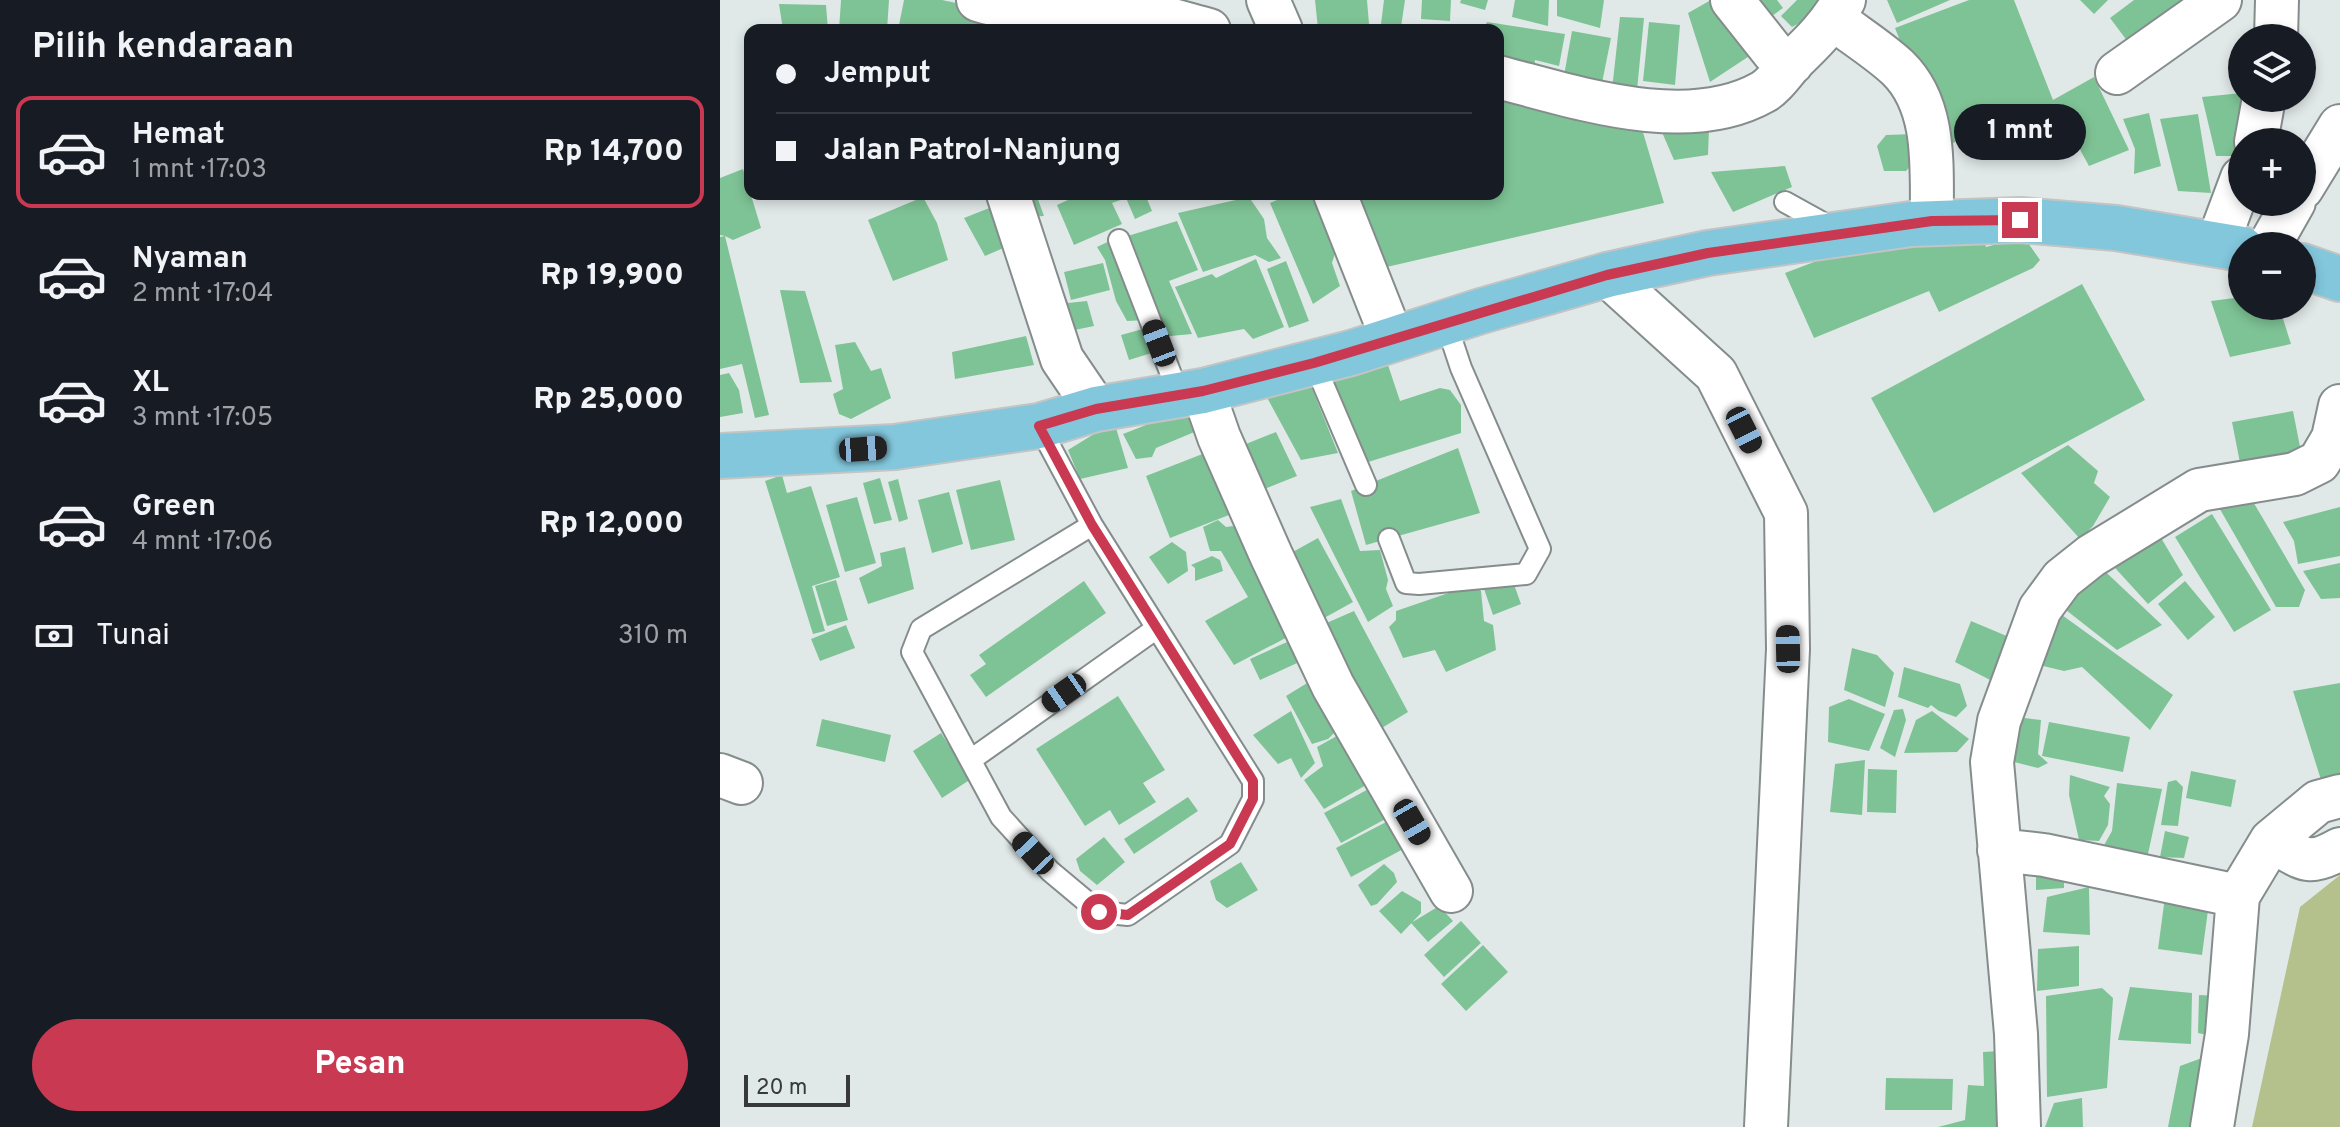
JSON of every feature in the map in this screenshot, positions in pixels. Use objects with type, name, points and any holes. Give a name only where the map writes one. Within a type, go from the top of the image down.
[{"type":"main road","points":[[720,456],[895,447],[1039,426],[1096,409],[1191,393],[1314,363],[1607,275],[1708,253],[1932,221],[2020,220],[2116,228],[2228,247]]},
{"type":"main road","points":[[2316,271],[2340,279]]},
{"type":"street","points":[[1268,0],[1278,24]]},
{"type":"street","points":[[1732,0],[1774,53],[1792,63]]},
{"type":"street","points":[[2117,73],[2220,0]]},
{"type":"street","points":[[2276,24],[2277,0]]},
{"type":"street","points":[[988,9],[1105,7],[1182,24]]},
{"type":"street","points":[[1504,78],[1632,109],[1692,111],[1727,106],[1765,91],[1839,10],[1898,68],[1922,108],[1929,130],[1932,221]]},
{"type":"street","points":[[2316,165],[2340,126]]},
{"type":"street","points":[[1010,200],[1062,359],[1096,409]]},
{"type":"street","points":[[1337,200],[1392,338]]},
{"type":"street","points":[[1607,275],[1716,374],[1786,513],[1788,649],[1766,1127]]},
{"type":"street","points":[[1191,393],[1219,437],[1333,686],[1451,891]]},
{"type":"street","points":[[2019,1127],[2016,1034],[1992,762],[1999,721],[2040,609],[2062,579],[2091,556],[2199,490],[2295,474],[2319,462],[2333,438],[2340,406]]},
{"type":"street","points":[[2212,1127],[2227,1034],[2238,896],[2271,841],[2318,802],[2340,796]]},
{"type":"street","points":[[2271,841],[2309,861],[2316,861],[2340,849]]},
{"type":"street","points":[[1999,850],[2044,855],[2238,896]]},
{"type":"lane","points":[[1785,202],[1843,234]]},
{"type":"lane","points":[[1119,240],[1191,393]]},
{"type":"lane","points":[[1389,539],[1406,583],[1419,584],[1526,574],[1540,549],[1461,368],[1446,323]]},
{"type":"lane","points":[[1314,363],[1366,485]]},
{"type":"lane","points":[[1039,426],[1092,525],[1253,781],[1253,799],[1230,844],[1128,915],[1099,912],[1050,871],[1001,817],[912,652],[921,629],[1092,525]]},
{"type":"lane","points":[[972,759],[1157,628]]},
{"type":"green space","points":[[2340,875],[2340,1127],[2252,1127],[2300,907]]},
{"type":"building","points":[[841,0],[889,0],[887,24],[839,24]]},
{"type":"building","points":[[904,0],[942,0],[985,9],[982,24],[899,24]]},
{"type":"building","points":[[1315,0],[1367,0],[1369,24],[1317,24]]},
{"type":"building","points":[[1384,0],[1405,0],[1401,24],[1381,24]]},
{"type":"building","points":[[1422,0],[1451,0],[1450,21],[1421,19]]},
{"type":"building","points":[[1461,0],[1488,0],[1485,10],[1460,3]]},
{"type":"building","points":[[1515,0],[1549,0],[1548,26],[1512,17]]},
{"type":"building","points":[[1557,0],[1604,0],[1600,28],[1557,16]]},
{"type":"building","points":[[1711,0],[1721,0],[1760,49],[1710,82],[1688,13]]},
{"type":"building","points":[[1739,0],[1777,0],[1783,8],[1758,26]]},
{"type":"building","points":[[1797,0],[1831,0],[1826,9],[1792,27],[1781,16]]},
{"type":"building","points":[[1887,0],[1950,0],[1897,23]]},
{"type":"building","points":[[1969,0],[2014,0],[2053,100],[2094,77],[2129,150],[2089,166],[2055,104],[1942,147],[1895,28]]},
{"type":"building","points":[[2080,0],[2108,0],[2094,14]]},
{"type":"building","points":[[2134,0],[2184,0],[2128,42],[2110,18]]},
{"type":"building","points":[[779,4],[826,5],[828,24],[782,24]]},
{"type":"building","points":[[1620,17],[1644,18],[1637,90],[1612,90]]},
{"type":"building","points":[[1649,22],[1680,25],[1675,85],[1643,81]]},
{"type":"building","points":[[1504,25],[1565,34],[1559,66],[1535,60],[1534,75],[1504,69]]},
{"type":"building","points":[[1572,31],[1611,38],[1601,88],[1563,81]]},
{"type":"building","points":[[1504,86],[1639,119],[1664,203],[1378,269],[1354,200],[1504,200]]},
{"type":"building","points":[[2228,94],[2228,112],[2242,112],[2242,128],[2228,128],[2228,156],[2216,156],[2202,97]]},
{"type":"building","points":[[2149,113],[2161,166],[2134,174],[2135,149],[2123,119]]},
{"type":"building","points":[[2198,114],[2211,193],[2178,191],[2160,119]]},
{"type":"building","points":[[1709,129],[1708,155],[1674,160],[1661,130]]},
{"type":"building","points":[[1913,134],[1915,161],[1906,171],[1884,171],[1877,146],[1886,135]]},
{"type":"building","points":[[1785,166],[1792,187],[1733,212],[1711,172]]},
{"type":"building","points":[[743,169],[744,200],[752,200],[761,228],[733,240],[720,235],[720,178]]},
{"type":"building","points":[[916,200],[925,200],[937,223],[948,260],[893,281],[868,220]]},
{"type":"building","points":[[1026,200],[1038,200],[1044,216],[1030,217]]},
{"type":"building","points":[[1068,200],[1120,200],[1112,203],[1122,224],[1074,245],[1057,205]]},
{"type":"building","points":[[1127,200],[1147,200],[1152,211],[1135,219]]},
{"type":"building","points":[[1236,200],[1251,200],[1264,219],[1267,238],[1281,258],[1269,262],[1255,255],[1203,272],[1178,213]]},
{"type":"building","points":[[1277,200],[1327,200],[1341,234],[1332,263],[1340,286],[1313,304],[1270,203]]},
{"type":"building","points":[[997,205],[1015,243],[985,256],[964,218]]},
{"type":"building","points":[[1177,221],[1198,270],[1169,281],[1192,334],[1160,337],[1121,238]]},
{"type":"building","points":[[725,236],[769,415],[755,418],[742,364],[720,369],[720,237]]},
{"type":"building","points":[[1983,237],[1986,247],[2024,237],[2040,260],[2033,268],[1939,312],[1929,291],[1814,338],[1785,273],[1872,240]]},
{"type":"building","points":[[1116,238],[1147,320],[1127,321],[1116,301],[1105,260],[1097,247]]},
{"type":"building","points":[[1256,259],[1284,327],[1253,339],[1244,329],[1198,338],[1175,287],[1212,274],[1216,278]]},
{"type":"building","points":[[1286,261],[1309,321],[1289,328],[1267,269]]},
{"type":"building","points":[[1103,263],[1110,290],[1071,300],[1064,272]]},
{"type":"building","points":[[2082,284],[2145,400],[1934,513],[1871,398]]},
{"type":"building","points":[[780,290],[805,291],[832,382],[800,383]]},
{"type":"building","points":[[1064,294],[1068,303],[1087,301],[1094,326],[1065,332],[1052,303]]},
{"type":"building","points":[[2228,299],[2228,320],[2283,320],[2291,344],[2230,357],[2211,301]]},
{"type":"building","points":[[1150,327],[1158,351],[1129,360],[1121,335]]},
{"type":"building","points":[[1026,336],[1034,365],[955,379],[952,352]]},
{"type":"building","points":[[855,342],[871,371],[881,368],[891,398],[851,419],[839,414],[833,394],[843,389],[835,345]]},
{"type":"building","points":[[1388,365],[1400,401],[1440,388],[1450,390],[1461,405],[1461,433],[1365,463],[1329,379]]},
{"type":"building","points":[[729,373],[739,390],[743,413],[720,417],[720,375]]},
{"type":"building","points":[[1276,381],[1311,386],[1338,453],[1301,460],[1264,392]]},
{"type":"building","points":[[1194,406],[1204,428],[1156,448],[1152,457],[1136,459],[1123,434]]},
{"type":"building","points":[[2293,411],[2303,462],[2242,473],[2232,422]]},
{"type":"building","points":[[1116,428],[1128,468],[1080,479],[1068,450],[1094,434]]},
{"type":"building","points":[[1276,432],[1297,476],[1254,493],[1236,448]]},
{"type":"building","points":[[2068,445],[2098,471],[2094,483],[2110,497],[2093,526],[2080,539],[2021,473]]},
{"type":"building","points":[[1458,448],[1480,513],[1366,545],[1351,491]]},
{"type":"building","points":[[1205,453],[1229,515],[1170,538],[1146,476]]},
{"type":"building","points":[[782,475],[787,493],[811,486],[840,577],[812,586],[825,631],[813,634],[765,481]]},
{"type":"building","points":[[880,478],[892,520],[874,524],[863,483]]},
{"type":"building","points":[[898,479],[908,519],[899,522],[888,482]]},
{"type":"building","points":[[1000,480],[1015,540],[971,550],[956,490]]},
{"type":"building","points":[[2245,488],[2305,590],[2299,607],[2276,607],[2217,504]]},
{"type":"building","points":[[949,492],[963,544],[932,553],[918,500]]},
{"type":"building","points":[[857,497],[876,563],[845,572],[826,505]]},
{"type":"building","points":[[1341,499],[1360,551],[1380,550],[1388,580],[1386,589],[1393,606],[1368,622],[1310,507]]},
{"type":"building","points":[[2340,507],[2340,556],[2298,564],[2294,541],[2283,522]]},
{"type":"building","points":[[2212,514],[2271,610],[2234,632],[2175,537]]},
{"type":"building","points":[[1218,520],[1226,527],[1247,524],[1297,632],[1234,665],[1205,621],[1248,597],[1221,551],[1210,551],[1203,527]]},
{"type":"building","points":[[2157,531],[2183,575],[2148,604],[2106,558]]},
{"type":"building","points":[[1318,538],[1353,602],[1317,622],[1282,558]]},
{"type":"building","points":[[1172,542],[1186,552],[1188,571],[1168,584],[1149,557]]},
{"type":"building","points":[[905,547],[914,589],[868,604],[859,578],[882,566],[880,553]]},
{"type":"building","points":[[1212,556],[1220,560],[1223,571],[1195,581],[1195,568],[1191,565]]},
{"type":"building","points":[[2094,561],[2162,625],[2117,650],[2057,603]]},
{"type":"building","points":[[2340,563],[2340,598],[2321,599],[2303,571]]},
{"type":"building","points":[[1511,576],[1521,604],[1493,615],[1483,586]]},
{"type":"building","points":[[836,580],[848,620],[827,626],[815,586]]},
{"type":"building","points":[[1084,581],[1106,613],[986,697],[970,675],[986,664],[979,655]]},
{"type":"building","points":[[2185,581],[2215,617],[2188,640],[2158,604]]},
{"type":"building","points":[[1472,585],[1481,591],[1484,621],[1493,625],[1496,650],[1446,672],[1435,650],[1403,658],[1389,627],[1396,620],[1396,611]]},
{"type":"building","points":[[2055,610],[2173,695],[2150,730],[2082,667],[2064,671],[2035,664]]},
{"type":"building","points":[[1354,611],[1408,712],[1367,737],[1315,628]]},
{"type":"building","points":[[1971,621],[2021,642],[2000,685],[1955,662]]},
{"type":"building","points":[[846,625],[855,648],[820,661],[811,639]]},
{"type":"building","points":[[1298,637],[1308,658],[1260,680],[1250,659]]},
{"type":"building","points":[[1852,648],[1877,655],[1894,673],[1885,707],[1844,690]]},
{"type":"building","points":[[1904,667],[1960,684],[1967,706],[1956,717],[1931,705],[1928,708],[1898,697]]},
{"type":"building","points":[[1317,677],[1343,724],[1328,739],[1312,744],[1286,696]]},
{"type":"building","points":[[2340,683],[2340,778],[2322,783],[2293,691]]},
{"type":"building","points":[[1118,696],[1165,770],[1143,783],[1156,802],[1119,825],[1110,810],[1085,826],[1036,749]]},
{"type":"building","points":[[1849,699],[1885,714],[1869,751],[1828,742],[1829,707]]},
{"type":"building","points":[[1903,709],[1906,720],[1895,757],[1880,748],[1894,710]]},
{"type":"building","points":[[1291,711],[1315,763],[1301,778],[1291,758],[1278,764],[1253,735]]},
{"type":"building","points":[[1932,711],[1969,739],[1957,752],[1904,753],[1916,720]]},
{"type":"building","points":[[2025,718],[2041,720],[2038,754],[2048,763],[2038,768],[2006,760],[2013,724]]},
{"type":"building","points":[[822,719],[891,735],[885,762],[816,746]]},
{"type":"building","points":[[2049,722],[2130,737],[2123,772],[2042,756]]},
{"type":"building","points":[[1344,732],[1375,780],[1324,809],[1304,780],[1323,766],[1317,747]]},
{"type":"building","points":[[941,733],[971,779],[942,798],[913,751]]},
{"type":"building","points":[[1865,760],[1862,815],[1830,812],[1835,764]]},
{"type":"building","points":[[1868,769],[1897,770],[1896,813],[1867,812]]},
{"type":"building","points":[[2191,771],[2236,780],[2231,807],[2186,798]]},
{"type":"building","points":[[2070,775],[2110,787],[2104,796],[2110,804],[2108,825],[2099,841],[2079,840],[2069,795]]},
{"type":"building","points":[[2176,780],[2183,787],[2178,826],[2161,825],[2168,782]]},
{"type":"building","points":[[2117,783],[2162,789],[2148,854],[2103,847],[2112,831]]},
{"type":"building","points":[[1376,785],[1391,816],[1341,843],[1324,813]]},
{"type":"building","points":[[1188,797],[1198,811],[1134,854],[1124,839]]},
{"type":"building","points":[[1392,819],[1407,847],[1351,877],[1336,848]]},
{"type":"building","points":[[2165,831],[2189,837],[2184,858],[2160,857]]},
{"type":"building","points":[[1104,837],[1125,862],[1097,885],[1080,871],[1076,859]]},
{"type":"building","points":[[1241,862],[1258,890],[1227,908],[1216,900],[1210,881]]},
{"type":"building","points":[[1384,864],[1394,873],[1397,882],[1377,904],[1371,906],[1358,885]]},
{"type":"building","points":[[2036,873],[2064,877],[2064,888],[2036,890]]},
{"type":"building","points":[[2089,887],[2090,935],[2043,932],[2047,897]]},
{"type":"building","points":[[1402,891],[1421,902],[1421,913],[1401,934],[1379,911]]},
{"type":"building","points":[[2165,897],[2209,903],[2202,955],[2158,949]]},
{"type":"building","points":[[1439,906],[1453,921],[1428,942],[1411,923]]},
{"type":"building","points":[[1461,921],[1481,943],[1444,977],[1424,955]]},
{"type":"building","points":[[1483,945],[1508,972],[1466,1011],[1441,984]]},
{"type":"building","points":[[2079,946],[2079,986],[2037,991],[2038,949]]},
{"type":"building","points":[[2130,987],[2192,993],[2191,1044],[2118,1040]]},
{"type":"building","points":[[2102,988],[2113,998],[2107,1088],[2047,1097],[2046,996]]},
{"type":"building","points":[[2199,995],[2221,996],[2217,1037],[2198,1033]]},
{"type":"building","points":[[1999,1051],[2009,1127],[1938,1127],[1965,1120],[1968,1085],[1984,1086],[1983,1052]]},
{"type":"building","points":[[2202,1058],[2204,1127],[2168,1127],[2180,1066]]},
{"type":"building","points":[[1886,1078],[1953,1079],[1952,1110],[1885,1110]]},
{"type":"building","points":[[2082,1098],[2083,1127],[2045,1127],[2054,1103]]},
{"type":"route","points":[[1099,912],[1128,915],[1230,844],[1253,799],[1253,781],[1092,525],[1039,426],[1096,409],[1203,391],[1314,363],[1607,275],[1708,253],[1932,221],[2020,220]]}]
